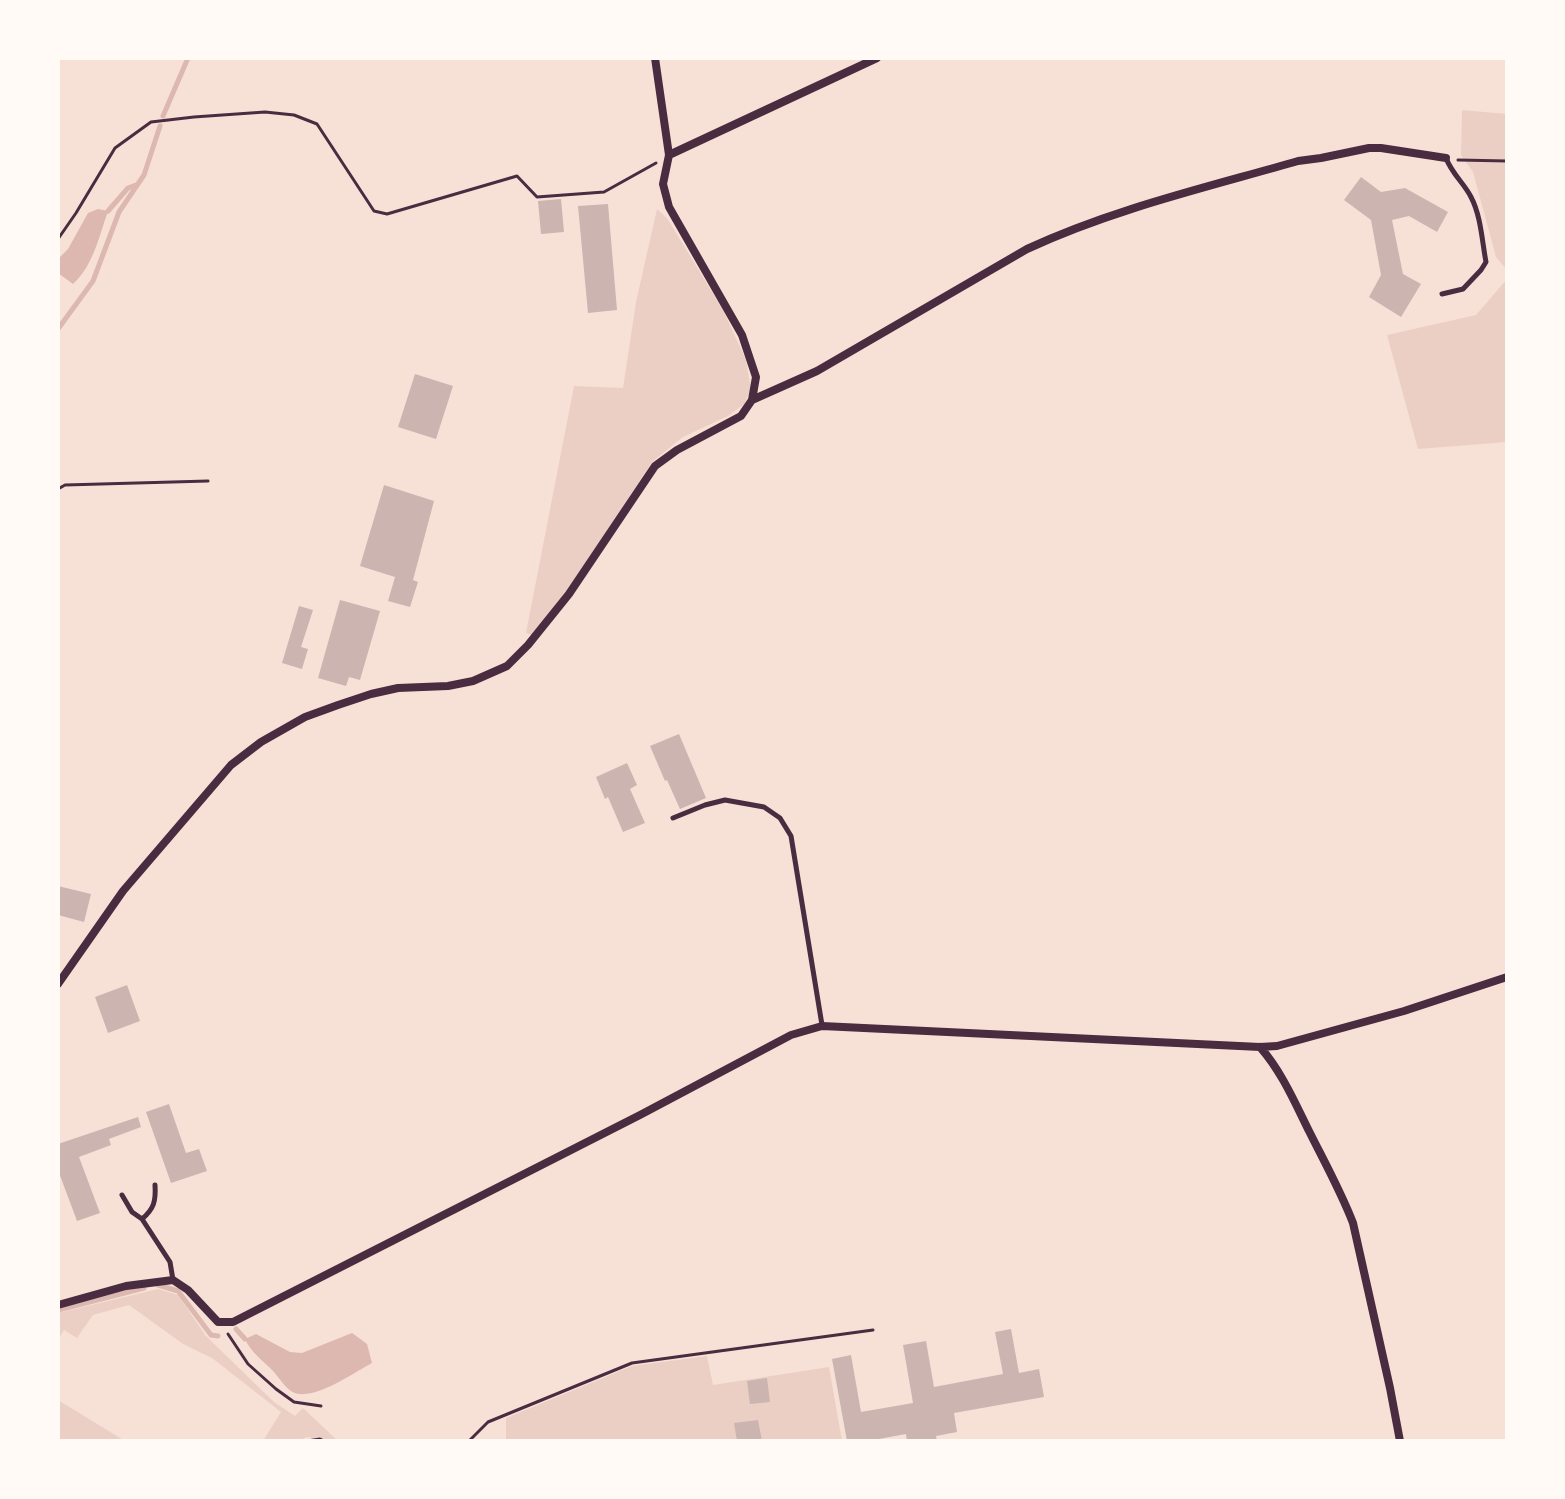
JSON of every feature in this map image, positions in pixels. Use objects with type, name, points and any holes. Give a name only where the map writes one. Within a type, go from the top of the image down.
[{"type":"street","points":[[58,984],[123,891],[231,765],[261,742],[305,717],[338,705],[398,688],[448,686],[473,681],[507,666],[569,594],[655,466],[677,450],[741,416],[752,400],[756,377],[742,335],[669,207],[663,184],[669,155],[655,58]]},
{"type":"street","points":[[669,155],[877,58]]},
{"type":"street","points":[[752,400],[817,371],[1058,234],[1298,161],[1369,148],[1446,158]]},
{"type":"street","points":[[58,1305],[126,1286],[173,1280],[188,1290],[218,1322],[233,1322],[791,1035],[822,1026],[1277,1046],[1404,1011],[1507,977]]},
{"type":"street","points":[[1260,1047],[1287,1086],[1353,1223],[1400,1441]]},
{"type":"lane","points":[[1442,294],[1463,289],[1486,262],[1471,196],[1446,158]]},
{"type":"lane","points":[[673,818],[725,800],[764,807],[780,818],[791,836],[822,1026]]},
{"type":"lane","points":[[142,1219],[150,1213],[156,1201],[155,1185]]},
{"type":"lane","points":[[122,1195],[170,1262],[173,1280]]},
{"type":"path","points":[[58,239],[115,148],[151,122],[265,112],[305,119],[317,124],[374,211],[387,214],[517,176],[537,197],[604,192],[669,155]]},
{"type":"path","points":[[1446,158],[1507,161]]},
{"type":"path","points":[[58,489],[65,485],[208,481]]},
{"type":"path","points":[[218,1322],[248,1364],[276,1389],[294,1402],[321,1406]]},
{"type":"path","points":[[469,1441],[488,1422],[632,1363],[873,1330]]},
{"type":"path","points":[[307,1441],[324,1441]]},
{"type":"shaded area","points":[[1462,110],[1507,114],[1507,270],[1496,257],[1473,172],[1461,155]]},
{"type":"shaded area","points":[[98,209],[108,211],[86,269],[73,284],[58,273],[58,259],[68,249],[88,213]]},
{"type":"shaded area","points":[[657,209],[667,218],[723,310],[746,360],[751,390],[744,404],[728,416],[683,437],[652,462],[566,593],[532,635],[526,633],[574,386],[623,388],[636,302]]},
{"type":"shaded area","points":[[1507,279],[1507,442],[1418,449],[1387,335],[1476,315]]},
{"type":"shaded area","points":[[158,1289],[178,1295],[206,1336],[274,1402],[295,1416],[303,1408],[338,1441],[307,1437],[298,1441],[263,1441],[281,1412],[212,1358],[183,1344],[129,1305],[93,1315],[77,1338],[64,1330],[58,1340],[58,1313]]},
{"type":"shaded area","points":[[352,1333],[367,1344],[372,1363],[332,1386],[309,1394],[291,1391],[254,1353],[245,1339],[256,1334],[290,1352],[302,1353]]},
{"type":"shaded area","points":[[707,1356],[713,1385],[829,1367],[842,1441],[506,1441],[506,1418],[632,1366]]},
{"type":"shaded area","points":[[58,1400],[125,1441],[58,1441]]},
{"type":"building","points":[[1361,177],[1381,192],[1405,188],[1448,212],[1437,232],[1409,216],[1392,220],[1403,274],[1421,284],[1401,317],[1369,297],[1381,275],[1371,220],[1344,200]]},
{"type":"building","points":[[561,199],[564,232],[541,234],[538,201]]},
{"type":"building","points":[[608,204],[617,310],[588,313],[578,206]]},
{"type":"building","points":[[415,374],[453,386],[436,439],[398,427]]},
{"type":"building","points":[[384,485],[434,501],[413,580],[418,582],[410,607],[388,601],[395,577],[360,566]]},
{"type":"building","points":[[340,600],[380,611],[360,680],[349,677],[346,686],[318,678]]},
{"type":"building","points":[[299,606],[313,610],[301,647],[308,649],[302,669],[282,663]]},
{"type":"building","points":[[679,734],[706,798],[680,809],[650,746]]},
{"type":"building","points":[[627,763],[637,785],[630,789],[645,823],[623,832],[596,777]]},
{"type":"building","points":[[58,886],[91,894],[84,922],[58,915]]},
{"type":"building","points":[[127,985],[140,1021],[108,1033],[95,997]]},
{"type":"building","points":[[169,1104],[186,1153],[199,1149],[207,1171],[171,1183],[146,1112]]},
{"type":"building","points":[[138,1117],[141,1127],[109,1139],[111,1145],[79,1157],[100,1213],[77,1221],[58,1170],[58,1144]]},
{"type":"building","points":[[1011,1329],[1019,1373],[1039,1369],[1044,1397],[954,1413],[957,1432],[936,1436],[937,1441],[907,1441],[906,1434],[868,1441],[847,1441],[832,1359],[851,1355],[861,1412],[913,1403],[903,1345],[926,1341],[934,1387],[1003,1374],[995,1332]]},
{"type":"building","points":[[767,1378],[770,1402],[750,1404],[747,1381]]},
{"type":"building","points":[[758,1420],[762,1441],[737,1441],[734,1423]]},
{"type":"waterway","points":[[163,116],[188,58]]},
{"type":"waterway","points":[[58,329],[93,281],[119,212],[144,175],[160,126]]},
{"type":"waterway","points":[[108,211],[128,188],[136,185]]},
{"type":"waterway","points":[[158,1285],[178,1291],[211,1335],[218,1336]]},
{"type":"waterway","points":[[58,1310],[144,1288]]},
{"type":"waterway","points":[[236,1329],[245,1339]]}]
